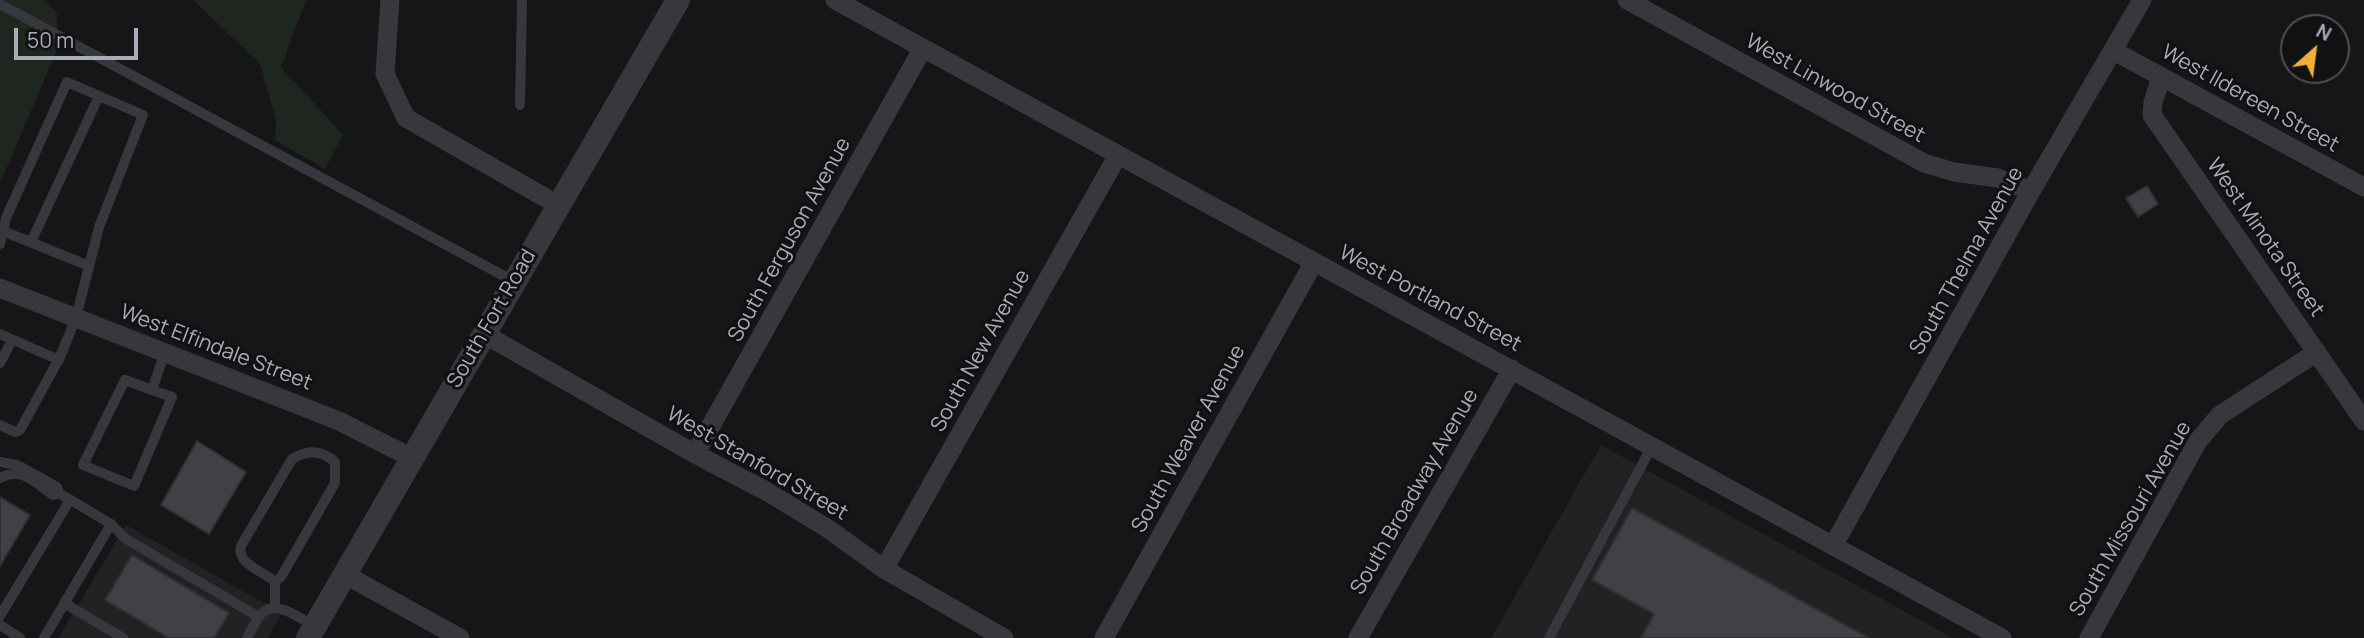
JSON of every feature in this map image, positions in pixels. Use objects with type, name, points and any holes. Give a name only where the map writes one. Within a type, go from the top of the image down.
[{"type":"street","points":[[390,0],[385,74],[406,118],[558,205]]},
{"type":"street","name":"South Fort Road","points":[[311,632],[678,0]]},
{"type":"street","name":"West Portland Street","points":[[835,0],[2002,638]]},
{"type":"street","name":"West Linwood Street","points":[[1627,0],[1924,163],[1954,172],[1998,178],[2031,191]]},
{"type":"street","name":"South Thelma Avenue","points":[[1833,546],[2031,191],[2142,0]]},
{"type":"street","name":"South Ferguson Avenue","points":[[695,454],[923,48]]},
{"type":"street","name":"West Ildereen Street","points":[[2114,51],[2364,187]]},
{"type":"street","name":"West Minota Street","points":[[2161,76],[2152,115],[2364,421]]},
{"type":"street","name":"South New Avenue","points":[[884,569],[1118,155]]},
{"type":"street","name":"South Weaver Avenue","points":[[1104,638],[1314,262]]},
{"type":"street","name":"West Elfindale Street","points":[[0,288],[339,421],[412,457]]},
{"type":"street","name":"West Stanford Street","points":[[484,334],[788,504],[884,569],[1004,638]]},
{"type":"street","name":"South Missouri Avenue","points":[[2089,638],[2198,441],[2220,415],[2317,352]]},
{"type":"street","name":"South Broadway Avenue","points":[[1358,638],[1512,369]]},
{"type":"street","points":[[344,574],[460,638]]},
{"type":"lane","points":[[520,105],[522,0]]},
{"type":"lane","points":[[0,4],[513,281]]},
{"type":"lane","points":[[0,244],[6,218],[67,82],[143,115],[99,227],[76,318],[59,360],[20,430],[15,432],[0,425]]},
{"type":"lane","points":[[31,242],[99,96]]},
{"type":"lane","points":[[3,231],[89,266]]},
{"type":"lane","points":[[0,334],[59,360]]},
{"type":"lane","points":[[0,363],[12,340]]},
{"type":"lane","points":[[152,390],[165,352]]},
{"type":"lane","points":[[125,380],[152,390],[172,397],[134,486],[83,465],[125,380]]},
{"type":"lane","points":[[1549,638],[1652,446]]},
{"type":"lane","points":[[301,453],[320,453],[335,462],[335,482],[281,577],[275,582],[242,559],[239,552],[241,546],[292,459],[301,453]]},
{"type":"lane","points":[[0,462],[17,465],[57,487],[70,500],[111,524],[126,539],[259,617]]},
{"type":"lane","points":[[0,478],[19,472],[53,495],[60,492]]},
{"type":"lane","points":[[0,616],[70,500]]},
{"type":"lane","points":[[47,637],[111,524]]},
{"type":"lane","points":[[275,582],[275,608]]},
{"type":"lane","points":[[64,603],[123,638]]},
{"type":"lane","points":[[247,638],[259,617],[275,608],[311,632]]},
{"type":"lane","points":[[0,625],[20,638]]},
{"type":"shaded area","points":[[0,0],[45,0],[57,13],[58,48],[0,183]]},
{"type":"shaded area","points":[[193,0],[306,0],[281,67],[343,135],[325,169],[275,140],[276,121],[260,64]]},
{"type":"shaded area","points":[[1601,445],[1953,638],[1491,638]]},
{"type":"shaded area","points":[[126,525],[282,613],[268,638],[58,638]]},
{"type":"building","points":[[2147,186],[2158,204],[2138,217],[2126,198]]},
{"type":"building","points":[[197,441],[246,472],[209,534],[161,505]]},
{"type":"building","points":[[0,497],[30,515],[0,566]]},
{"type":"building","points":[[1632,508],[1869,638],[1641,638],[1654,614],[1592,580]]},
{"type":"building","points":[[132,555],[229,613],[214,638],[169,638],[105,600]]}]
